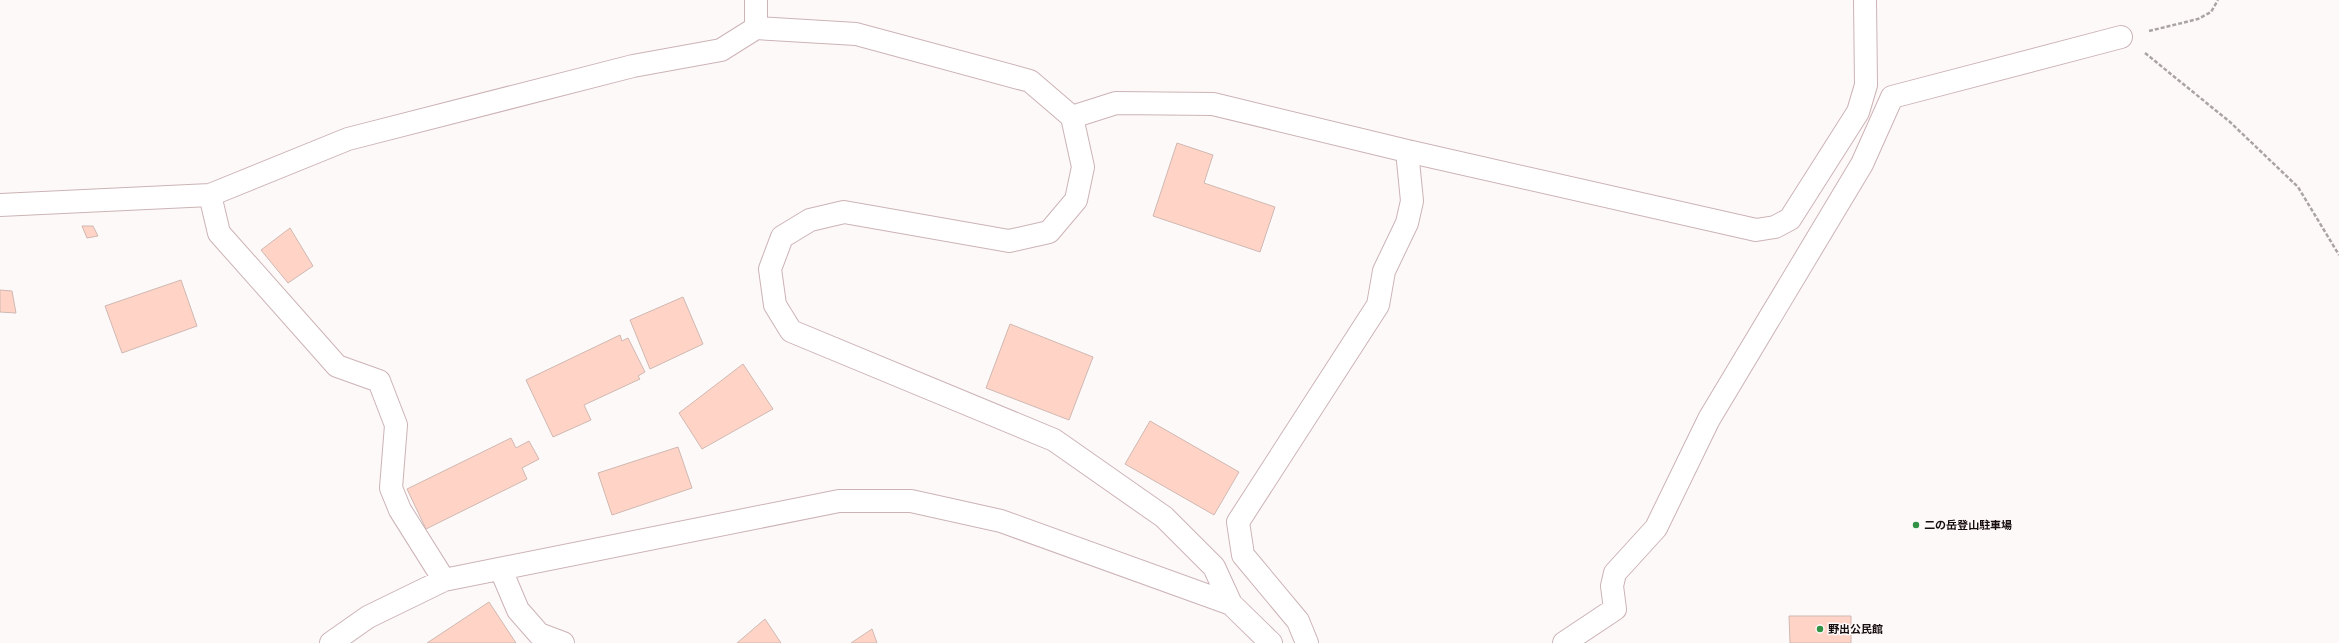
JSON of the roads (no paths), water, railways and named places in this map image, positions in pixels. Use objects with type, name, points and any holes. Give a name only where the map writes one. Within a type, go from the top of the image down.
[{"type":"street","points":[[756,0],[756,28]]},
{"type":"street","points":[[1072,117],[1116,103],[1213,104],[1407,151],[1756,230],[1775,227],[1790,219],[1858,112],[1866,85],[1865,0]]},
{"type":"street","points":[[0,205],[210,195],[348,139],[633,66],[721,50],[756,28],[856,34],[1030,81],[1072,117],[1083,168],[1076,200],[1049,232],[1009,241],[844,212],[810,220],[782,237],[770,269],[776,305],[791,331],[1054,440],[1164,517],[1214,567],[1230,604],[1271,643]]},
{"type":"street","points":[[1564,643],[1615,608],[1612,586],[1615,573],[1656,528],[1709,419],[1862,164],[1892,97],[2121,37]]},
{"type":"street","points":[[1307,643],[1298,621],[1243,555],[1238,522],[1378,305],[1384,271],[1407,223],[1412,201],[1407,151]]},
{"type":"street","points":[[210,195],[219,233],[337,366],[379,381],[396,424],[391,488],[400,510],[444,580]]},
{"type":"street","points":[[331,643],[368,616],[444,580],[501,570],[839,501],[911,501],[1001,521],[1230,604]]},
{"type":"street","points":[[501,570],[518,610],[539,634],[563,643]]},
{"type":"place","name":"二の岳登山駐車場","points":[[1916,525]]},
{"type":"place","name":"野出公民館","points":[[1820,629]]}]
